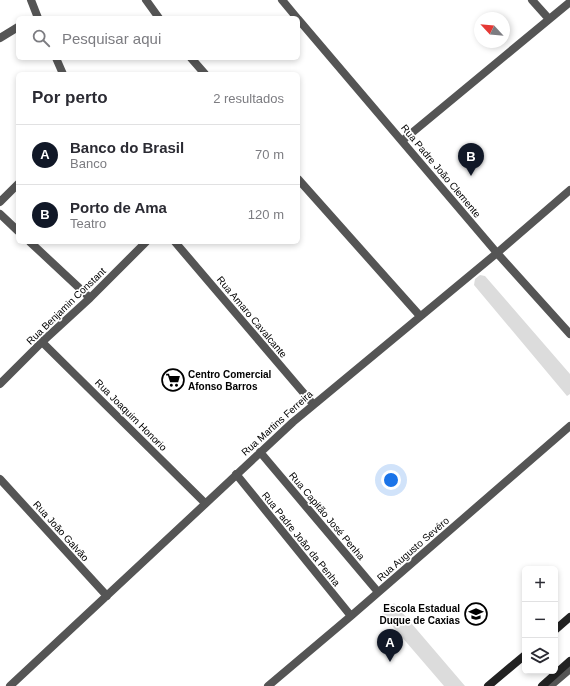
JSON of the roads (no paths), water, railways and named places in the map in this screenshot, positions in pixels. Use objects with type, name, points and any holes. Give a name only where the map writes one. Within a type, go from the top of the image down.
[{"type":"street","points":[[31,0],[36,16]]},
{"type":"street","points":[[146,0],[158,16]]},
{"type":"street","name":"Rua Padre João Clemente","points":[[282,0],[296,16]]},
{"type":"street","points":[[532,0],[549,19]]},
{"type":"street","points":[[402,141],[570,2]]},
{"type":"street","name":"Rua Padre João Clemente","points":[[300,20],[497,253],[570,334]]},
{"type":"street","points":[[0,38],[16,28]]},
{"type":"street","points":[[57,60],[62,72]]},
{"type":"street","points":[[193,60],[203,72]]},
{"type":"street","points":[[300,181],[420,316]]},
{"type":"street","points":[[0,202],[16,186]]},
{"type":"street","name":"Rua Martins Ferreira","points":[[10,686],[236,474],[313,404],[497,253],[570,190]]},
{"type":"street","points":[[0,214],[16,229]]},
{"type":"street","points":[[32,244],[90,298]]},
{"type":"street","name":"Rua Benjamin Constant","points":[[0,384],[144,244]]},
{"type":"street","name":"Rua Amaro Cavalcante","points":[[177,244],[313,404]]},
{"type":"street","name":"Rua Joaquim Honorio","points":[[42,342],[205,503]]},
{"type":"street","name":"Rua Augusto Sevéro","points":[[268,686],[570,426]]},
{"type":"street","name":"Rua Capitão José Penha","points":[[260,452],[378,592]]},
{"type":"street","name":"Rua Padre João da Penha","points":[[236,474],[351,616]]},
{"type":"street","name":"Rua João Galvão","points":[[0,479],[107,596]]},
{"type":"street","points":[[558,627],[570,617]]},
{"type":"street","points":[[488,686],[522,658]]},
{"type":"street","points":[[542,686],[570,661]]},
{"type":"street","points":[[550,686],[570,669]]},
{"type":"place","name":"Porto de Ama","points":[[471,176]]},
{"type":"place","name":"Centro Comercial Afonso Barros","points":[[173,380]]},
{"type":"place","name":"Escola Estadual Duque de Caxias","points":[[476,614]]},
{"type":"place","name":"Banco do Brasil","points":[[390,662]]}]
